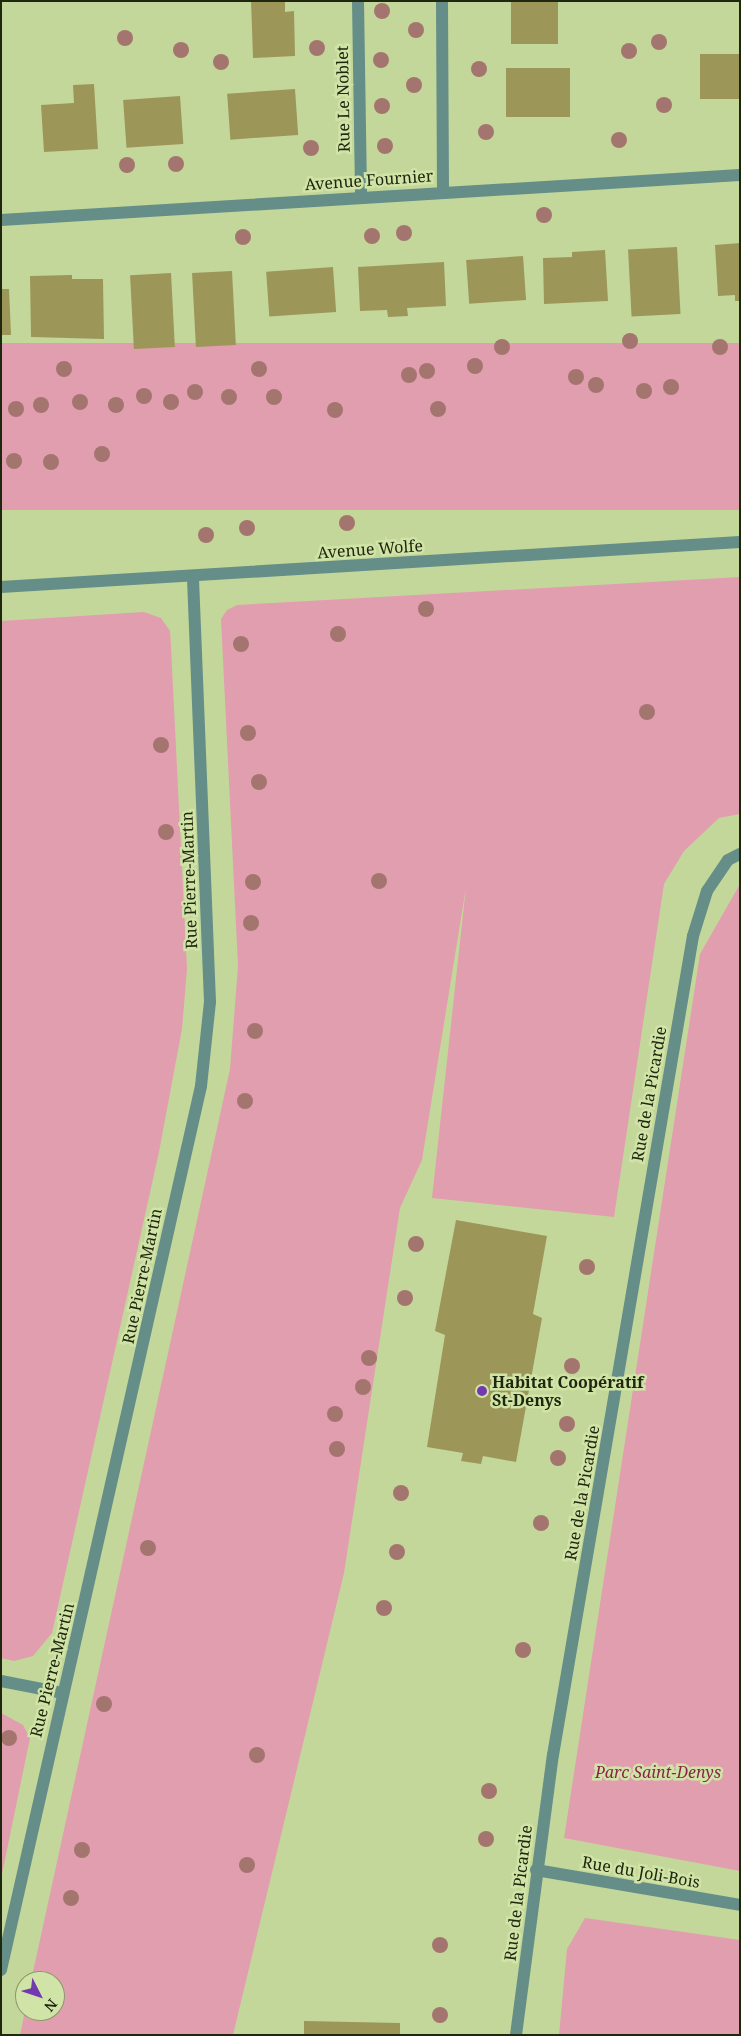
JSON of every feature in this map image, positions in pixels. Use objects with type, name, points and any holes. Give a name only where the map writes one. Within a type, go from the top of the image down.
[{"type":"street","name":"Rue Le Noblet","points":[[358,1],[361,197]]},
{"type":"street","points":[[442,1],[443,192]]},
{"type":"street","name":"Avenue Fournier","points":[[1,220],[740,175]]},
{"type":"street","name":"Avenue Wolfe","points":[[1,587],[740,542]]},
{"type":"street","name":"Rue Pierre-Martin","points":[[1,1970],[62,1693],[100,1545],[201,1086],[210,1002],[193,576]]},
{"type":"street","name":"Rue de la Picardie","points":[[516,2035],[536,1870],[693,936],[707,892],[728,860],[740,854]]},
{"type":"street","points":[[1,1681],[62,1693]]},
{"type":"street","name":"Rue du Joli-Bois","points":[[536,1870],[740,1905]]},
{"type":"green space","points":[[1,343],[740,343],[740,510],[1,510]]},
{"type":"green space","points":[[740,577],[740,814],[719,818],[684,851],[664,884],[614,1217],[432,1198],[466,887],[422,1160],[400,1208],[344,1573],[233,2035],[20,2035],[23,2021],[65,2021],[65,1971],[33,1971],[230,1069],[238,966],[221,619],[227,610],[237,605]]},
{"type":"green space","points":[[144,612],[161,618],[170,631],[187,969],[182,1029],[159,1152],[52,1633],[33,1656],[14,1661],[1,1658],[1,621]]},
{"type":"green space","name":"Parc Saint-Denys","points":[[740,884],[740,1871],[564,1838],[700,954]]},
{"type":"green space","points":[[1,1713],[23,1725],[30,1738],[1,1879]]},
{"type":"green space","points":[[585,1918],[740,1940],[740,2035],[559,2035],[567,1949]]},
{"type":"building","points":[[251,1],[285,1],[285,12],[294,11],[295,56],[253,58]]},
{"type":"building","points":[[511,1],[558,1],[558,44],[511,44]]},
{"type":"building","points":[[700,54],[740,54],[740,99],[700,99]]},
{"type":"building","points":[[506,68],[570,68],[570,117],[506,117]]},
{"type":"building","points":[[94,84],[98,149],[44,152],[41,105],[74,103],[73,85]]},
{"type":"building","points":[[295,89],[298,135],[230,140],[227,94]]},
{"type":"building","points":[[180,96],[183,144],[126,148],[123,100]]},
{"type":"building","points":[[740,243],[740,301],[735,301],[735,295],[718,296],[715,245]]},
{"type":"building","points":[[677,247],[681,314],[632,316],[628,250]]},
{"type":"building","points":[[605,250],[608,301],[544,304],[543,258],[572,257],[572,252]]},
{"type":"building","points":[[523,256],[526,300],[469,304],[466,260]]},
{"type":"building","points":[[444,262],[446,306],[407,308],[408,316],[388,317],[387,310],[360,311],[358,267]]},
{"type":"building","points":[[333,267],[336,312],[269,317],[266,272]]},
{"type":"building","points":[[232,271],[236,345],[196,347],[192,273]]},
{"type":"building","points":[[171,273],[175,347],[134,349],[130,275]]},
{"type":"building","points":[[72,275],[72,279],[103,279],[104,339],[31,337],[30,276]]},
{"type":"building","points":[[1,289],[9,289],[11,335],[1,335]]},
{"type":"building","name":"Habitat Coopératif St-Denys","points":[[456,1220],[547,1236],[533,1314],[542,1318],[516,1462],[483,1456],[481,1464],[461,1461],[463,1453],[427,1447],[445,1335],[435,1331]]},
{"type":"building","points":[[304,2021],[400,2023],[400,2035],[304,2035]]},
{"type":"place","name":"Habitat Coopératif St-Denys","points":[[482,1391]]}]
